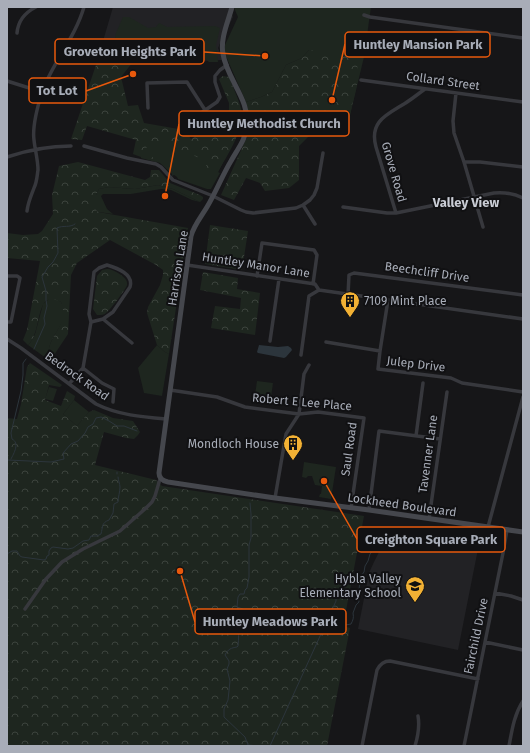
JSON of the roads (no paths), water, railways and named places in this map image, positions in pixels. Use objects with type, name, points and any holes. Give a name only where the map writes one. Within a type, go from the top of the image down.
[{"type":"street","points":[[17,33],[17,28],[22,20],[28,12],[36,7]]},
{"type":"street","points":[[27,211],[29,200],[37,180],[38,165],[33,139],[42,92],[52,70],[82,16],[83,7]]},
{"type":"street","name":"Harrison Lane","points":[[160,478],[159,473],[166,419],[187,265],[193,232],[246,132],[247,116],[238,89],[223,55],[223,43],[232,7]]},
{"type":"street","points":[[364,15],[370,18],[523,38]]},
{"type":"street","points":[[188,122],[217,102],[220,98],[215,76],[227,65]]},
{"type":"street","name":"Collard Street","points":[[361,80],[523,102]]},
{"type":"street","points":[[7,81],[42,92]]},
{"type":"street","points":[[148,108],[147,83],[187,82],[205,110]]},
{"type":"street","name":"Grove Road","points":[[396,213],[375,144],[374,132],[376,126],[382,119],[425,89]]},
{"type":"street","points":[[456,93],[452,121],[453,127],[483,227]]},
{"type":"street","points":[[7,157],[35,149],[71,146]]},
{"type":"street","points":[[84,146],[127,158],[156,164],[161,167],[173,180],[213,196],[241,210],[253,213],[296,208],[303,205],[312,197],[318,188],[323,153]]},
{"type":"street","points":[[464,162],[480,162],[523,167]]},
{"type":"street","points":[[343,207],[396,213],[494,193],[512,193],[523,198]]},
{"type":"street","points":[[303,205],[315,224]]},
{"type":"street","points":[[257,276],[262,244],[314,250],[317,255],[313,284]]},
{"type":"street","points":[[69,384],[83,368],[91,322],[89,314],[94,272],[107,265],[114,267],[131,279],[132,282],[130,287],[113,312],[103,319],[91,322]]},
{"type":"street","name":"Huntley Manor Lane","points":[[187,265],[315,284],[319,290]]},
{"type":"street","name":"Beechcliff Drive","points":[[348,295],[350,275],[354,272],[523,295]]},
{"type":"street","points":[[7,276],[17,276],[20,278],[11,322],[7,322]]},
{"type":"street","points":[[270,341],[279,279]]},
{"type":"street","points":[[301,355],[310,296],[319,290],[523,319]]},
{"type":"street","points":[[380,350],[388,300]]},
{"type":"street","points":[[103,319],[132,343]]},
{"type":"street","name":"Bedrock Road","points":[[7,338],[96,404],[122,414],[166,419]]},
{"type":"street","name":"Julep Drive","points":[[326,342],[380,350],[378,369],[451,378],[462,383],[523,392]]},
{"type":"street","points":[[275,498],[286,434],[299,414],[304,374],[309,365]]},
{"type":"street","points":[[83,368],[102,383],[114,389],[113,402]]},
{"type":"street","points":[[416,436],[423,383]]},
{"type":"street","name":"Robert E Lee Place","points":[[170,390],[217,397],[245,407],[299,414],[318,412],[364,418]]},
{"type":"street","name":"Tavenner Lane","points":[[428,519],[447,392]]},
{"type":"street","points":[[488,527],[523,397]]},
{"type":"street","name":"Saul Road","points":[[351,508],[364,418]]},
{"type":"street","points":[[369,510],[379,431],[440,439]]},
{"type":"street","points":[[25,609],[46,580],[62,562],[83,548],[120,531],[145,509],[156,496],[160,478]]},
{"type":"street","name":"Lockheed Boulevard","points":[[160,478],[163,481],[168,482],[275,498],[523,532]]},
{"type":"street","name":"Fairchild Drive","points":[[464,746],[507,530]]},
{"type":"street","points":[[495,593],[523,600]]},
{"type":"street","points":[[485,642],[523,650]]},
{"type":"street","points":[[362,746],[377,670],[383,662],[390,661],[478,679]]},
{"type":"street","points":[[509,746],[515,718],[523,701]]},
{"type":"street","points":[[415,746],[420,724],[418,716]]},
{"type":"waterway","points":[[34,349],[45,324],[44,318],[47,306],[46,291],[42,277],[58,253],[57,228],[75,224]]},
{"type":"waterway","points":[[11,459],[16,446],[16,443],[12,439],[11,433],[21,391],[23,363],[26,359]]},
{"type":"waterway","points":[[7,460],[51,462],[64,459],[63,453],[71,444],[78,441],[88,427],[93,424],[96,418],[101,417],[117,426],[124,426],[137,431]]},
{"type":"waterway","points":[[7,554],[12,551],[17,551],[22,557],[44,560],[49,555],[49,551],[53,547],[68,549],[73,548],[83,541],[89,540],[91,536],[101,534],[103,524],[109,520],[113,513],[114,504],[118,502],[120,487],[118,477]]},
{"type":"waterway","points":[[250,503],[251,538],[249,545],[249,577],[244,594],[240,594],[238,597],[237,607],[243,609],[239,625],[238,646],[227,651],[225,655],[229,661],[227,669],[230,681],[228,700],[224,709],[224,717],[245,737],[248,745],[259,746]]},
{"type":"waterway","points":[[321,635],[340,626],[351,624],[353,613],[359,602],[357,592],[359,589],[361,576],[364,572],[370,554],[374,549],[378,549]]},
{"type":"waterway","points":[[270,746],[336,601],[336,595]]},
{"type":"place","name":"Groveton Heights Park","points":[[265,56]]},
{"type":"place","name":"Tot Lot","points":[[133,74]]},
{"type":"place","name":"Huntley Mansion Park","points":[[332,100]]},
{"type":"place","name":"Huntley Methodist Church","points":[[165,196]]},
{"type":"place","name":"7109 Mint Place","points":[[350,318]]},
{"type":"place","name":"Mondloch House","points":[[293,461]]},
{"type":"place","name":"Creighton Square Park","points":[[324,481]]},
{"type":"place","name":"Huntley Meadows Park","points":[[180,571]]},
{"type":"place","name":"Hybla Valley Elementary School","points":[[415,603]]},
{"type":"district","name":"Valley View","points":[[466,202]]}]
